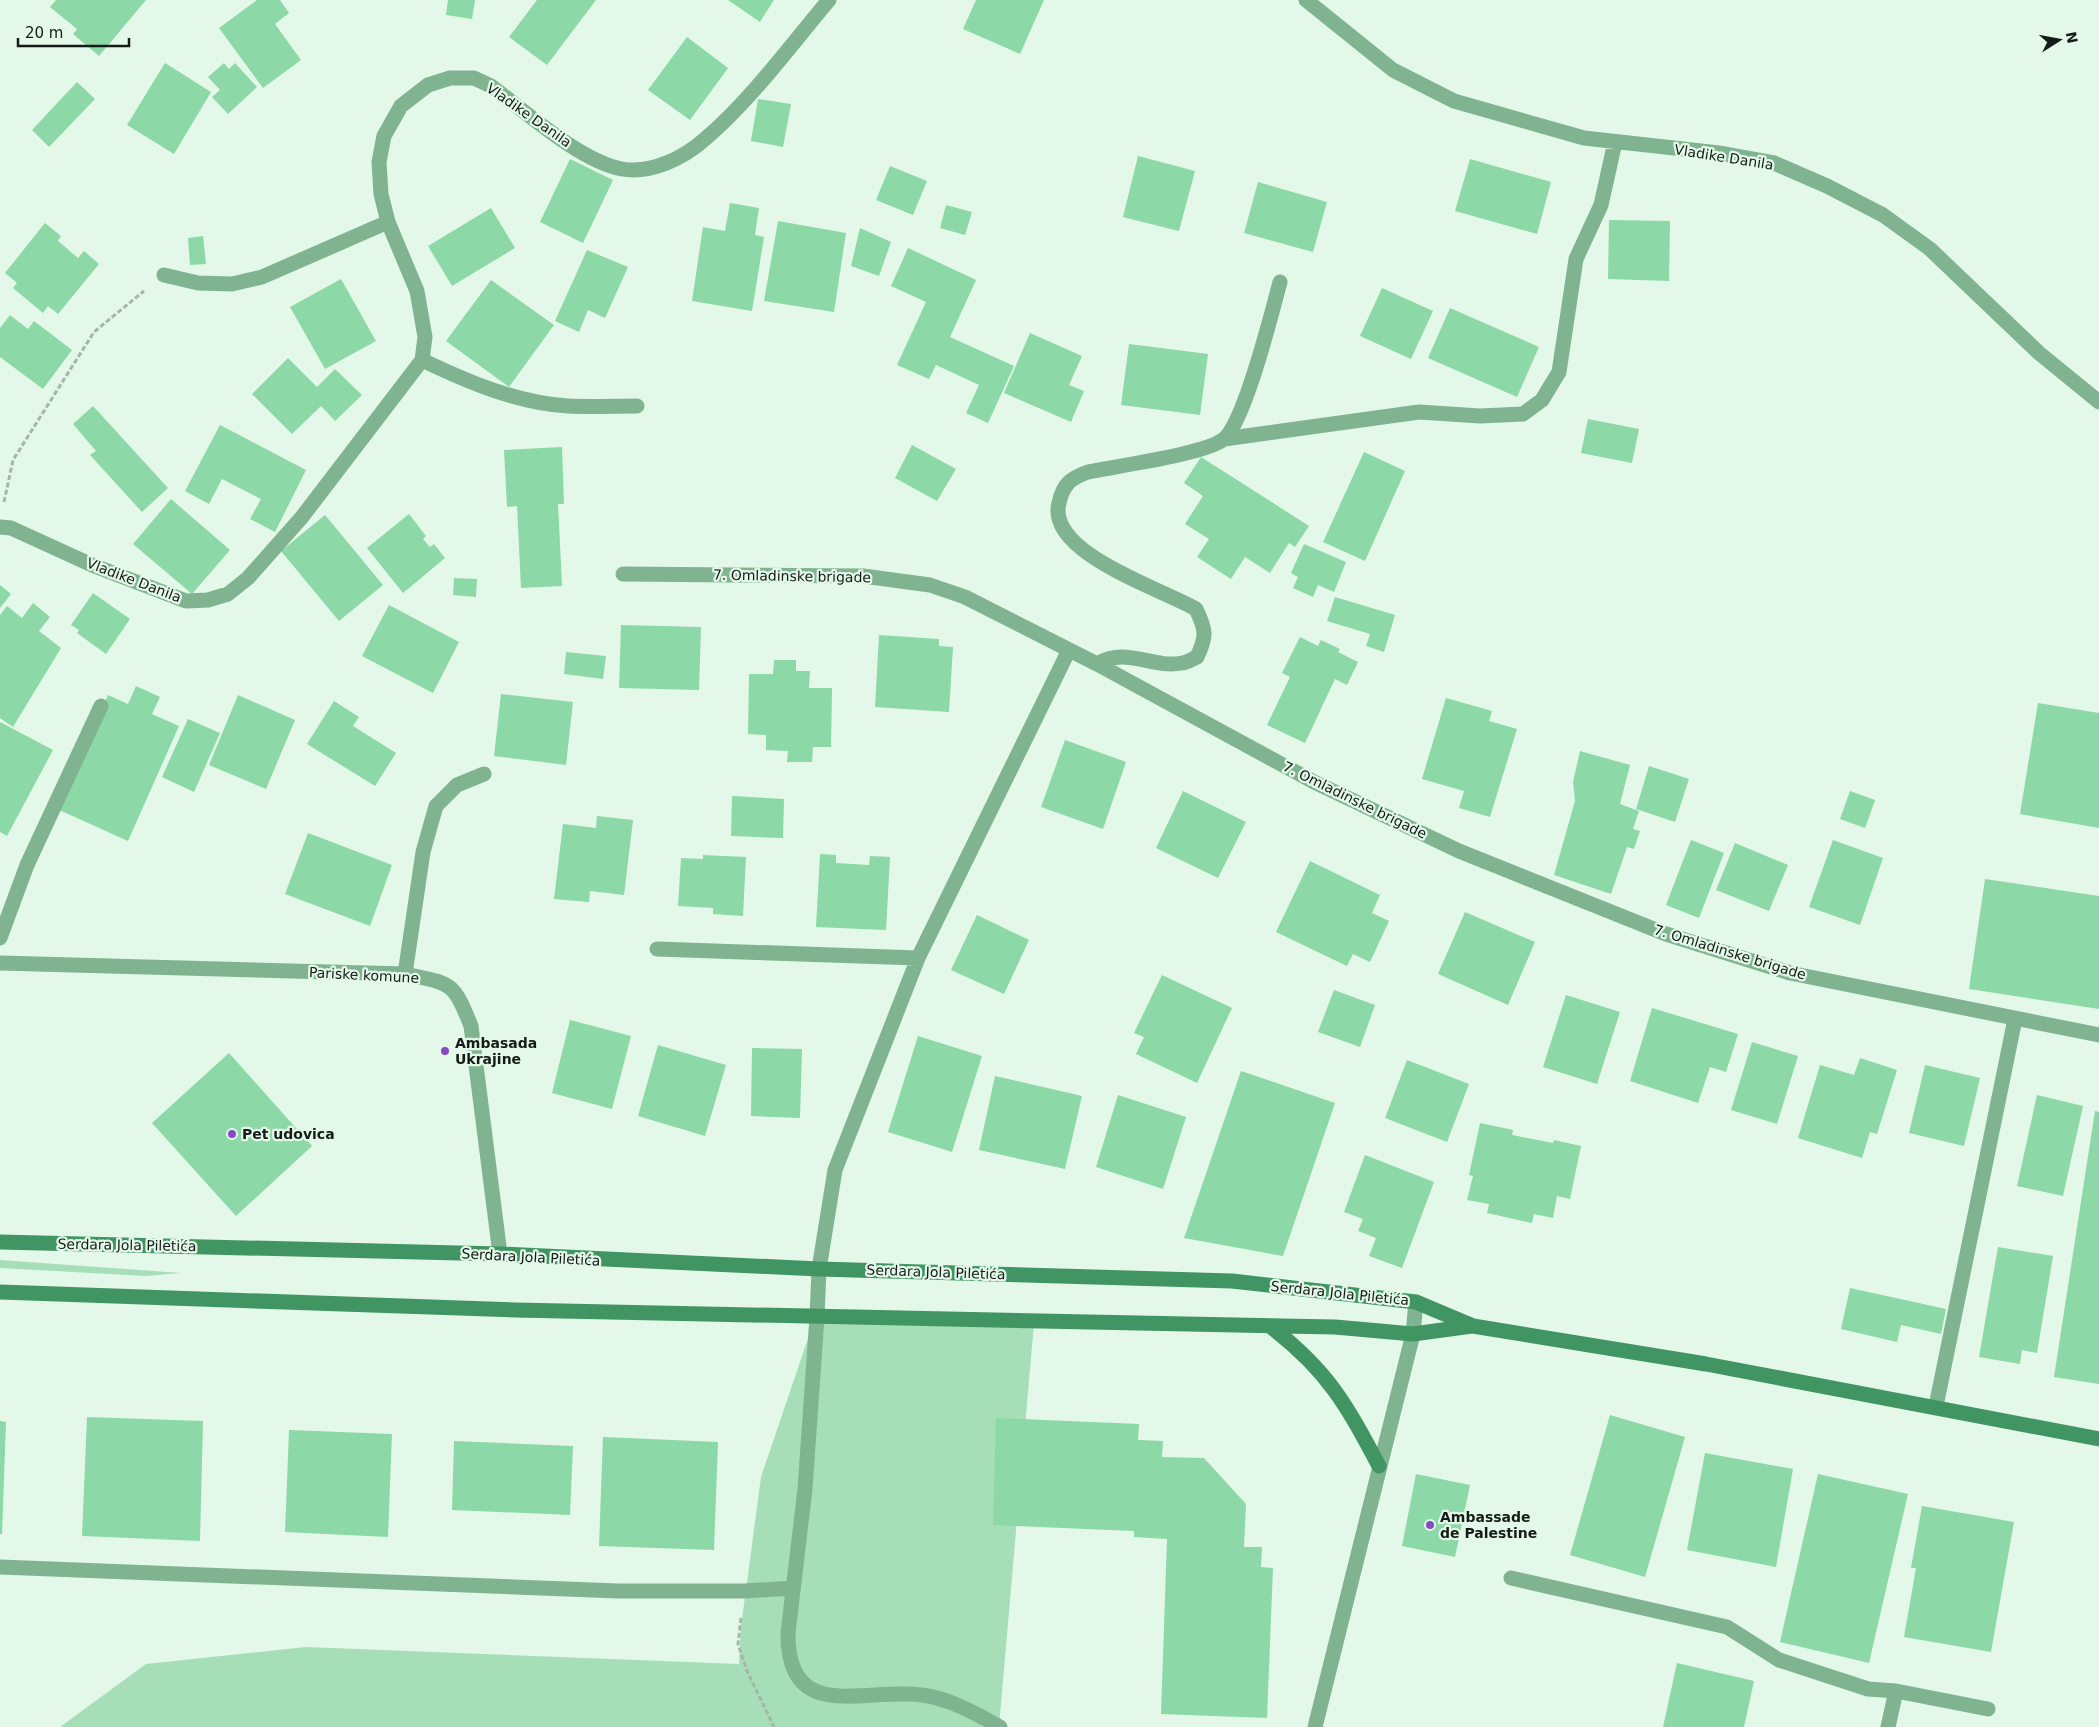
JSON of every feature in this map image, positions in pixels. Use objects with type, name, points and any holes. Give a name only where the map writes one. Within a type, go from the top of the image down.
[{"type":"main road","name":"Serdara Jola Piletića","points":[[0,1242],[500,1254],[819,1269],[1232,1281],[1416,1302],[1472,1326]]},
{"type":"main road","points":[[0,1292],[505,1309],[1335,1327],[1412,1334],[1472,1326],[1651,1354],[1936,1406],[2099,1439]]},
{"type":"main road","points":[[1271,1327],[1298,1348],[1332,1385],[1346,1404],[1378,1466]]},
{"type":"street","name":"Vladike Danila","points":[[0,527],[11,528],[92,565],[186,601],[200,601],[228,594],[248,578],[302,518],[422,360],[425,337],[417,291],[388,222],[381,194],[379,162],[384,136],[401,106],[428,85],[450,78],[474,78],[491,86],[589,157],[622,169],[646,169],[664,164],[681,156],[705,140],[753,90],[828,0]]},
{"type":"street","name":"Vladike Danila","points":[[1306,0],[1393,70],[1454,101],[1584,138],[1719,153],[1774,163],[1827,186],[1883,215],[1930,249],[2039,353],[2099,402]]},
{"type":"street","points":[[1096,664],[1107,658],[1121,656],[1182,664],[1197,657],[1205,640],[1203,624],[1196,609],[1104,564],[1074,544],[1061,527],[1057,508],[1062,491],[1071,478],[1088,472],[1205,448],[1224,439],[1419,412],[1480,416],[1523,414],[1542,400],[1559,372],[1576,259],[1601,206],[1615,142]]},
{"type":"street","points":[[164,275],[198,283],[232,284],[262,276],[388,222]]},
{"type":"street","points":[[1224,439],[1236,422],[1267,332],[1280,282]]},
{"type":"street","points":[[422,360],[460,378],[500,393],[566,406],[637,406]]},
{"type":"street","name":"7. Omladinske brigade","points":[[623,574],[863,576],[930,585],[965,597],[1096,664],[1314,782],[1451,847],[1666,934],[1790,972],[2099,1035]]},
{"type":"street","points":[[1000,1727],[953,1702],[938,1698],[898,1692],[840,1698],[823,1694],[808,1686],[796,1674],[788,1654],[806,1489],[819,1269],[835,1170],[918,958],[1069,650]]},
{"type":"street","points":[[0,938],[27,865],[101,706]]},
{"type":"street","points":[[405,974],[422,852],[436,806],[457,785],[484,774]]},
{"type":"street","points":[[657,949],[918,958]]},
{"type":"street","name":"Pariske komune","points":[[0,963],[405,974],[445,982],[459,997],[471,1026],[500,1254]]},
{"type":"street","points":[[1936,1406],[2015,1019]]},
{"type":"street","points":[[1315,1727],[1412,1334],[1416,1302]]},
{"type":"street","points":[[0,1567],[618,1591],[744,1592],[794,1588]]},
{"type":"street","points":[[1511,1578],[1727,1627],[1779,1660],[1868,1690],[1896,1691],[1988,1709]]},
{"type":"street","points":[[1888,1727],[1896,1691]]},
{"type":"path","points":[[2,511],[13,460],[94,332],[164,275]]},
{"type":"path","points":[[744,1592],[738,1644],[747,1671],[774,1727]]},
{"type":"green space","points":[[0,1260],[181,1273],[146,1276],[0,1268]]},
{"type":"green space","points":[[818,1309],[1034,1323],[999,1727],[60,1727],[146,1664],[306,1647],[739,1664],[741,1627],[761,1477]]},
{"type":"building","points":[[56,0],[146,0],[99,56],[73,34],[77,29],[50,7]]},
{"type":"building","points":[[257,0],[280,0],[289,13],[275,24],[301,60],[263,88],[219,28]]},
{"type":"building","points":[[448,0],[475,0],[472,19],[446,15]]},
{"type":"building","points":[[537,0],[596,0],[547,65],[509,37]]},
{"type":"building","points":[[728,0],[774,0],[760,22]]},
{"type":"building","points":[[976,0],[1044,0],[1020,54],[963,29]]},
{"type":"building","points":[[687,37],[728,68],[690,120],[648,90]]},
{"type":"building","points":[[165,63],[211,92],[174,154],[127,125]]},
{"type":"building","points":[[224,63],[229,69],[235,63],[257,87],[228,114],[212,97],[220,90],[208,77]]},
{"type":"building","points":[[77,82],[95,99],[49,147],[32,130]]},
{"type":"building","points":[[758,99],[791,104],[783,147],[751,141]]},
{"type":"building","points":[[1138,156],[1195,171],[1179,231],[1123,217]]},
{"type":"building","points":[[570,159],[613,180],[583,243],[540,222]]},
{"type":"building","points":[[1470,159],[1551,182],[1537,234],[1455,211]]},
{"type":"building","points":[[890,166],[927,181],[913,215],[876,200]]},
{"type":"building","points":[[1258,182],[1327,202],[1313,252],[1244,233]]},
{"type":"building","points":[[730,203],[759,208],[755,235],[764,237],[752,311],[692,301],[703,227],[725,231]]},
{"type":"building","points":[[946,205],[972,212],[965,235],[940,228]]},
{"type":"building","points":[[491,208],[515,248],[452,286],[428,246]]},
{"type":"building","points":[[1609,220],[1670,221],[1669,281],[1608,279]]},
{"type":"building","points":[[778,221],[846,233],[834,312],[764,301]]},
{"type":"building","points":[[45,223],[61,236],[58,241],[78,258],[84,251],[99,264],[58,314],[48,306],[43,313],[13,288],[17,283],[5,273]]},
{"type":"building","points":[[860,228],[891,242],[879,276],[851,266]]},
{"type":"building","points":[[203,236],[206,264],[190,265],[188,238]]},
{"type":"building","points":[[908,248],[976,280],[950,337],[1014,366],[988,423],[966,413],[979,385],[936,365],[929,379],[897,365],[926,302],[891,286]]},
{"type":"building","points":[[587,250],[628,267],[605,318],[588,310],[579,332],[555,321]]},
{"type":"building","points":[[341,279],[376,341],[325,369],[290,307]]},
{"type":"building","points":[[491,280],[554,325],[509,387],[446,341]]},
{"type":"building","points":[[1382,288],[1433,311],[1411,359],[1360,336]]},
{"type":"building","points":[[1450,308],[1539,347],[1517,397],[1428,358]]},
{"type":"building","points":[[10,315],[28,329],[34,321],[72,350],[43,389],[0,357],[0,328]]},
{"type":"building","points":[[1030,333],[1082,356],[1069,385],[1084,391],[1071,422],[1004,393]]},
{"type":"building","points":[[1129,344],[1208,354],[1200,415],[1121,405]]},
{"type":"building","points":[[288,358],[317,387],[335,369],[362,395],[335,421],[321,406],[292,434],[252,394]]},
{"type":"building","points":[[93,406],[168,488],[142,512],[90,455],[96,451],[73,424]]},
{"type":"building","points":[[1588,419],[1639,429],[1632,463],[1581,453]]},
{"type":"building","points":[[220,425],[306,470],[275,532],[250,519],[261,499],[222,479],[209,504],[185,491]]},
{"type":"building","points":[[912,445],[956,469],[937,501],[895,478]]},
{"type":"building","points":[[562,447],[564,504],[558,504],[562,586],[521,588],[517,506],[507,507],[504,450]]},
{"type":"building","points":[[1364,452],[1405,471],[1365,561],[1323,542]]},
{"type":"building","points":[[1201,457],[1309,526],[1295,547],[1289,543],[1270,573],[1245,557],[1231,579],[1197,557],[1209,539],[1185,524],[1203,496],[1184,483]]},
{"type":"building","points":[[171,499],[230,550],[192,594],[133,544]]},
{"type":"building","points":[[409,514],[426,536],[423,539],[430,547],[434,544],[445,558],[403,593],[367,548]]},
{"type":"building","points":[[325,515],[383,585],[339,621],[281,551]]},
{"type":"building","points":[[1304,544],[1346,562],[1334,592],[1318,585],[1313,597],[1293,588],[1298,577],[1291,573]]},
{"type":"building","points":[[454,578],[477,579],[476,597],[453,595]]},
{"type":"building","points":[[0,585],[11,594],[0,608]]},
{"type":"building","points":[[93,593],[130,619],[106,654],[77,633],[79,630],[71,625]]},
{"type":"building","points":[[1335,597],[1395,615],[1384,652],[1366,646],[1370,634],[1327,621]]},
{"type":"building","points":[[33,603],[50,617],[39,631],[61,648],[13,727],[0,718],[0,615],[7,606],[22,618]]},
{"type":"building","points":[[389,605],[459,642],[433,693],[362,656]]},
{"type":"building","points":[[621,625],[701,627],[699,690],[619,688]]},
{"type":"building","points":[[879,635],[939,639],[939,646],[953,647],[949,712],[875,707]]},
{"type":"building","points":[[1300,637],[1318,646],[1321,640],[1340,649],[1338,652],[1358,662],[1347,685],[1335,679],[1305,743],[1267,725],[1290,677],[1282,673]]},
{"type":"building","points":[[566,652],[606,656],[603,679],[564,674]]},
{"type":"building","points":[[774,660],[796,660],[796,671],[810,671],[809,688],[832,688],[831,747],[813,747],[812,762],[787,762],[788,751],[766,750],[766,735],[748,734],[749,674],[773,674]]},
{"type":"building","points":[[136,686],[160,697],[152,714],[179,726],[128,841],[57,809],[108,695],[128,704]]},
{"type":"building","points":[[501,694],[573,702],[566,765],[494,756]]},
{"type":"building","points":[[238,695],[295,720],[266,789],[209,765]]},
{"type":"building","points":[[1446,698],[1492,711],[1489,721],[1517,729],[1490,817],[1459,808],[1464,791],[1422,779]]},
{"type":"building","points":[[334,701],[359,717],[353,726],[396,753],[375,786],[307,744]]},
{"type":"building","points":[[2038,703],[2099,713],[2099,828],[2020,814]]},
{"type":"building","points":[[188,719],[220,733],[194,792],[162,777]]},
{"type":"building","points":[[0,722],[53,750],[7,836],[0,832]]},
{"type":"building","points":[[1065,740],[1126,762],[1103,829],[1041,807]]},
{"type":"building","points":[[1580,751],[1630,765],[1620,804],[1639,811],[1633,829],[1640,831],[1634,849],[1627,847],[1611,894],[1554,875],[1575,801],[1573,782]]},
{"type":"building","points":[[1649,766],[1689,779],[1675,822],[1636,809]]},
{"type":"building","points":[[1183,791],[1246,822],[1218,878],[1156,848]]},
{"type":"building","points":[[1850,791],[1875,800],[1865,828],[1840,819]]},
{"type":"building","points":[[732,796],[784,799],[783,838],[731,836]]},
{"type":"building","points":[[597,816],[633,820],[624,895],[590,891],[589,902],[554,899],[563,824],[596,828]]},
{"type":"building","points":[[308,833],[392,865],[370,926],[285,894]]},
{"type":"building","points":[[1691,840],[1724,853],[1699,918],[1666,905]]},
{"type":"building","points":[[1833,840],[1883,858],[1860,925],[1809,907]]},
{"type":"building","points":[[1735,843],[1788,865],[1769,911],[1716,890]]},
{"type":"building","points":[[820,854],[836,855],[836,863],[869,865],[870,856],[890,857],[886,930],[816,927]]},
{"type":"building","points":[[703,855],[746,857],[743,916],[713,914],[713,908],[678,906],[681,858],[703,859]]},
{"type":"building","points":[[1310,861],[1380,895],[1372,913],[1389,921],[1370,962],[1353,954],[1347,966],[1276,932]]},
{"type":"building","points":[[1985,879],[2099,896],[2099,1009],[1969,989]]},
{"type":"building","points":[[1465,912],[1535,942],[1508,1005],[1438,974]]},
{"type":"building","points":[[977,915],[1029,940],[1004,994],[951,970]]},
{"type":"building","points":[[1162,975],[1232,1008],[1197,1083],[1136,1054],[1144,1037],[1134,1033]]},
{"type":"building","points":[[1334,990],[1375,1005],[1360,1047],[1318,1032]]},
{"type":"building","points":[[1566,995],[1620,1012],[1597,1084],[1543,1067]]},
{"type":"building","points":[[1652,1008],[1738,1034],[1726,1072],[1710,1067],[1698,1103],[1630,1081]]},
{"type":"building","points":[[570,1020],[631,1036],[612,1109],[552,1093]]},
{"type":"building","points":[[918,1036],[982,1056],[952,1152],[888,1132]]},
{"type":"building","points":[[1752,1042],[1798,1056],[1777,1124],[1731,1110]]},
{"type":"building","points":[[658,1045],[726,1065],[705,1136],[638,1116]]},
{"type":"building","points":[[752,1048],[802,1049],[800,1118],[751,1116]]},
{"type":"building","name":"Pet udovica","points":[[229,1053],[312,1146],[236,1216],[152,1123]]},
{"type":"building","points":[[1860,1058],[1897,1070],[1877,1134],[1870,1132],[1862,1158],[1798,1138],[1820,1065],[1854,1075]]},
{"type":"building","points":[[1407,1060],[1469,1084],[1447,1142],[1385,1118]]},
{"type":"building","points":[[1925,1065],[1980,1078],[1964,1146],[1909,1133]]},
{"type":"building","points":[[1241,1071],[1335,1103],[1283,1256],[1184,1238]]},
{"type":"building","points":[[995,1076],[1082,1096],[1065,1169],[979,1150]]},
{"type":"building","points":[[1118,1095],[1186,1117],[1163,1189],[1096,1167]]},
{"type":"building","points":[[2037,1095],[2083,1106],[2063,1196],[2017,1186]]},
{"type":"building","points":[[2095,1111],[2099,1112],[2099,1384],[2054,1377]]},
{"type":"building","points":[[1480,1123],[1513,1130],[1512,1135],[1553,1143],[1554,1140],[1581,1146],[1570,1199],[1557,1196],[1553,1218],[1534,1214],[1532,1223],[1487,1213],[1489,1204],[1467,1200],[1473,1176],[1469,1175]]},
{"type":"building","points":[[1365,1155],[1434,1182],[1402,1268],[1369,1256],[1376,1238],[1358,1231],[1363,1219],[1344,1212]]},
{"type":"building","points":[[1998,1247],[2053,1256],[2037,1353],[2022,1350],[2020,1364],[1979,1357]]},
{"type":"building","points":[[1850,1288],[1946,1309],[1941,1334],[1901,1325],[1897,1342],[1841,1329]]},
{"type":"building","points":[[1610,1415],[1685,1437],[1645,1577],[1570,1555]]},
{"type":"building","points":[[87,1417],[203,1421],[200,1541],[82,1536]]},
{"type":"building","points":[[996,1418],[1139,1424],[1138,1440],[1163,1441],[1162,1457],[1204,1458],[1246,1504],[1244,1547],[1262,1547],[1261,1567],[1273,1568],[1267,1718],[1161,1714],[1167,1539],[1134,1537],[1134,1531],[993,1525]]},
{"type":"building","points":[[0,1421],[6,1422],[2,1534],[0,1534]]},
{"type":"building","points":[[289,1430],[392,1434],[388,1537],[285,1532]]},
{"type":"building","points":[[603,1437],[718,1442],[714,1550],[599,1546]]},
{"type":"building","points":[[454,1441],[573,1446],[570,1515],[452,1510]]},
{"type":"building","points":[[1705,1453],[1793,1469],[1776,1567],[1687,1550]]},
{"type":"building","points":[[1416,1474],[1470,1485],[1455,1557],[1402,1546]]},
{"type":"building","points":[[1818,1474],[1908,1494],[1869,1663],[1780,1642]]},
{"type":"building","points":[[1922,1506],[2014,1522],[1991,1652],[1904,1637],[1916,1568],[1911,1568]]},
{"type":"building","points":[[1677,1663],[1754,1681],[1744,1727],[1663,1727]]},
{"type":"place","name":"Ambasada Ukrajine","points":[[445,1051]]},
{"type":"place","name":"Pet udovica","points":[[232,1134]]},
{"type":"place","name":"Ambassade de Palestine","points":[[1430,1525]]}]
